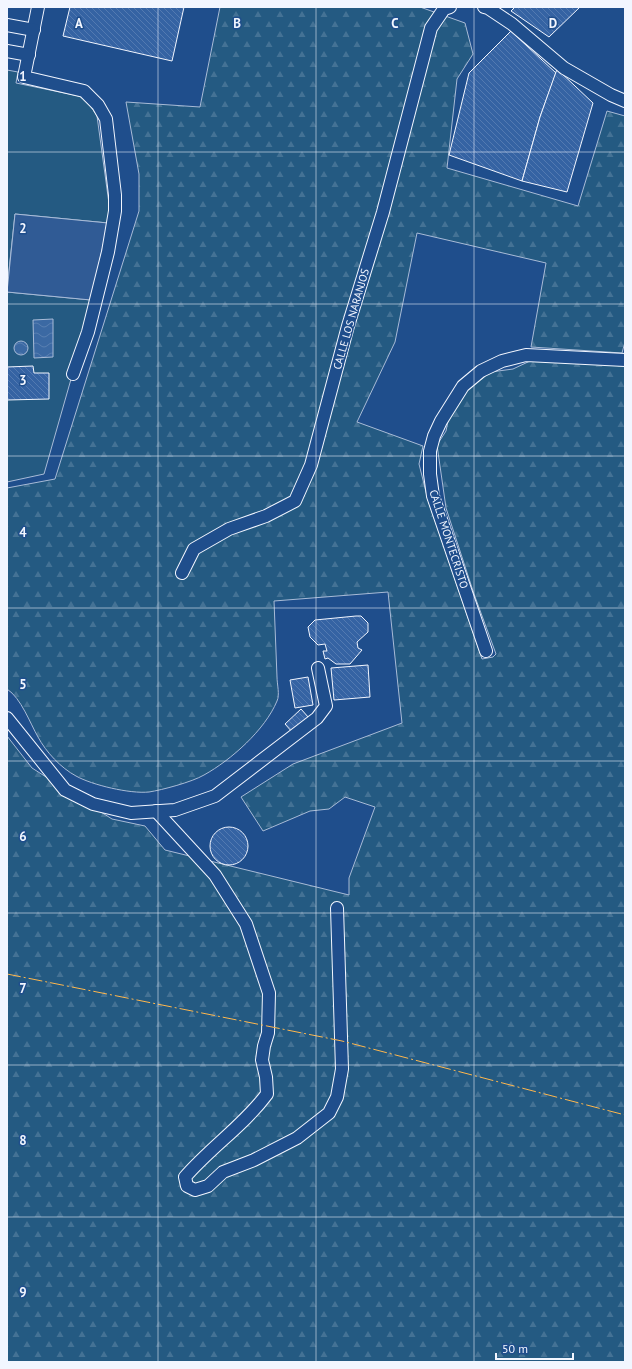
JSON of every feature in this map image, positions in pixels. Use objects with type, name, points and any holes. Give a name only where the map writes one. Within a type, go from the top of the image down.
[{"type":"street","points":[[38,7],[24,77],[84,91],[98,105],[106,119],[115,195],[115,211],[108,252],[88,332],[73,374]]},
{"type":"street","name":"CALLE LOS NARANJOS","points":[[182,573],[194,549],[229,529],[266,516],[295,501],[311,465],[348,326],[383,212],[431,28],[444,10],[450,7]]},
{"type":"street","points":[[484,7],[488,8],[512,24],[564,68],[625,101]]},
{"type":"street","points":[[7,25],[34,30]]},
{"type":"street","points":[[7,51],[28,55]]},
{"type":"street","name":"CALLE MONTECRISTO","points":[[486,651],[433,496],[430,474],[430,451],[440,420],[463,386],[482,371],[502,361],[526,355],[625,360]]},
{"type":"street","points":[[7,718],[66,790],[93,804],[131,813],[175,810],[215,796],[317,718],[326,706],[318,668]]},
{"type":"street","points":[[156,811],[215,875],[246,924],[269,993],[268,1033],[262,1060],[266,1077],[267,1094],[256,1109],[200,1160],[185,1177],[187,1186],[195,1190],[208,1186],[223,1172],[254,1160],[297,1138],[329,1113],[338,1097],[342,1069],[337,908]]},
{"type":"green space","points":[[220,7],[420,7],[465,23],[473,54],[457,79],[447,168],[578,206],[607,111],[625,116],[625,342],[622,353],[531,347],[546,263],[417,233],[395,342],[357,422],[423,446],[419,464],[428,500],[482,659],[493,657],[496,654],[474,594],[446,508],[437,445],[446,431],[448,421],[467,389],[491,372],[513,369],[530,361],[625,365],[625,1362],[7,1362],[7,736],[32,768],[112,819],[145,826],[165,850],[349,895],[349,878],[375,807],[345,797],[329,809],[310,811],[263,831],[241,797],[293,764],[402,723],[388,592],[274,601],[278,696],[272,712],[256,733],[236,753],[199,778],[169,788],[149,792],[132,792],[91,783],[70,773],[54,759],[45,748],[21,704],[7,689],[7,488],[55,479],[139,211],[139,174],[126,102],[200,107]]},
{"type":"green space","points":[[7,70],[18,72],[16,83],[79,96],[97,116],[110,211],[108,223],[15,214],[7,289]]},
{"type":"green space","points":[[7,292],[91,300],[85,330],[44,474],[7,482]]},
{"type":"shaded area","points":[[15,214],[108,223],[91,300],[7,292]]},
{"type":"water","points":[[53,319],[53,357],[34,358],[33,320]]},
{"type":"water","points":[[21,341],[26,343],[28,348],[26,353],[21,355],[16,353],[14,348],[16,343]]},
{"type":"building","points":[[70,7],[184,7],[172,61],[63,36]]},
{"type":"building","points":[[515,7],[580,7],[549,37],[511,11]]},
{"type":"building","points":[[511,31],[556,73],[540,117],[522,181],[449,155],[469,73]]},
{"type":"building","points":[[557,69],[593,103],[567,192],[522,181],[540,117]]},
{"type":"building","points":[[33,366],[34,373],[49,373],[49,399],[7,400],[7,367]]},
{"type":"building","points":[[361,616],[368,623],[368,632],[357,642],[358,648],[362,650],[350,664],[336,664],[328,658],[325,659],[323,651],[327,651],[325,644],[318,645],[310,637],[308,627],[315,620]]},
{"type":"building","points":[[368,665],[370,697],[334,700],[331,668]]},
{"type":"building","points":[[308,677],[313,705],[295,708],[290,680]]},
{"type":"building","points":[[301,709],[309,718],[293,733],[285,724]]},
{"type":"building","points":[[225,827],[233,827],[245,836],[248,846],[245,856],[239,862],[233,865],[225,865],[213,856],[210,850],[210,842],[219,830]]},
{"type":"power","points":[[7,974],[342,1041],[625,1115]]}]
